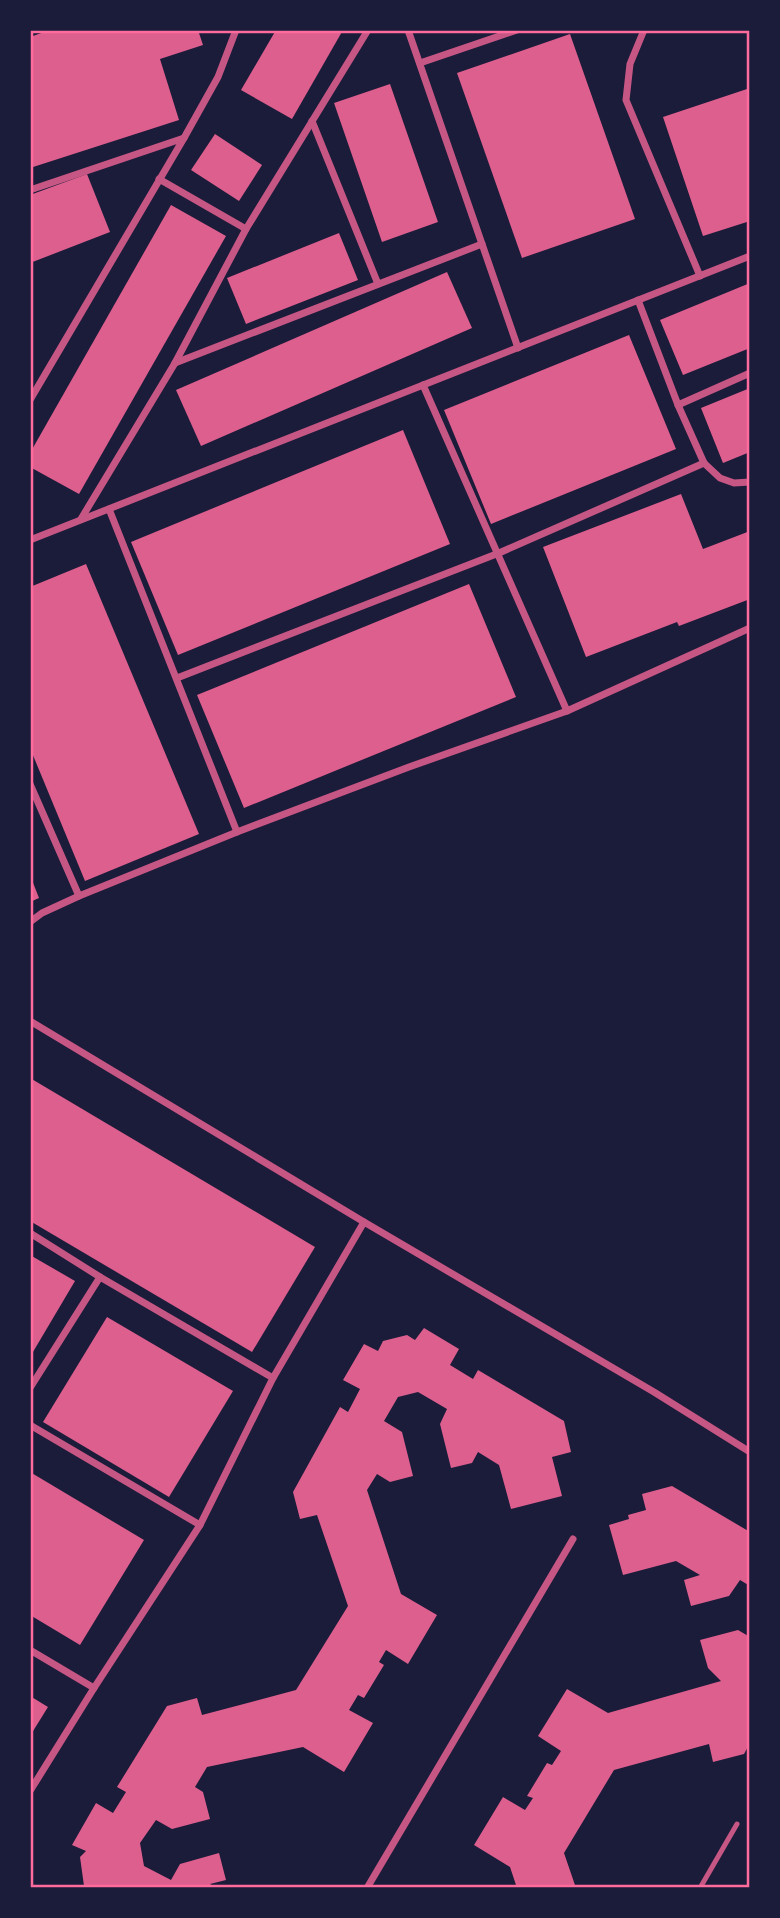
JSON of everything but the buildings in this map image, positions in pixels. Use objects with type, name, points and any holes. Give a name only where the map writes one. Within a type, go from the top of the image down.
[{"type":"street","points":[[30,400],[218,77],[236,30]]},
{"type":"street","points":[[80,520],[175,363],[246,229],[368,30]]},
{"type":"street","points":[[408,30],[518,348]]},
{"type":"street","points":[[420,63],[517,30]]},
{"type":"street","points":[[644,30],[630,64],[626,100],[699,276]]},
{"type":"street","points":[[312,121],[378,284]]},
{"type":"street","points":[[30,190],[184,138]]},
{"type":"street","points":[[159,179],[246,229]]},
{"type":"street","points":[[175,363],[482,244]]},
{"type":"street","points":[[30,540],[750,256]]},
{"type":"street","points":[[638,300],[678,405],[704,463],[720,478],[734,483],[750,482]]},
{"type":"street","points":[[678,405],[750,373]]},
{"type":"street","points":[[424,385],[567,711]]},
{"type":"street","points":[[177,678],[499,554],[704,463]]},
{"type":"street","points":[[108,509],[237,832]]},
{"type":"street","points":[[30,922],[42,913],[79,896],[237,832],[408,767],[567,711],[750,628]]},
{"type":"street","points":[[30,784],[79,896]]},
{"type":"street","points":[[30,1021],[654,1392],[750,1452]]},
{"type":"street","points":[[30,1791],[200,1525],[273,1378],[364,1222]]},
{"type":"street","points":[[30,1233],[100,1278],[273,1378]]},
{"type":"street","points":[[30,1388],[100,1278]]},
{"type":"street","points":[[30,1425],[200,1525]]},
{"type":"street","points":[[367,1888],[573,1539]]},
{"type":"street","points":[[30,1650],[94,1688]]},
{"type":"lane","points":[[701,1888],[737,1824]]}]
